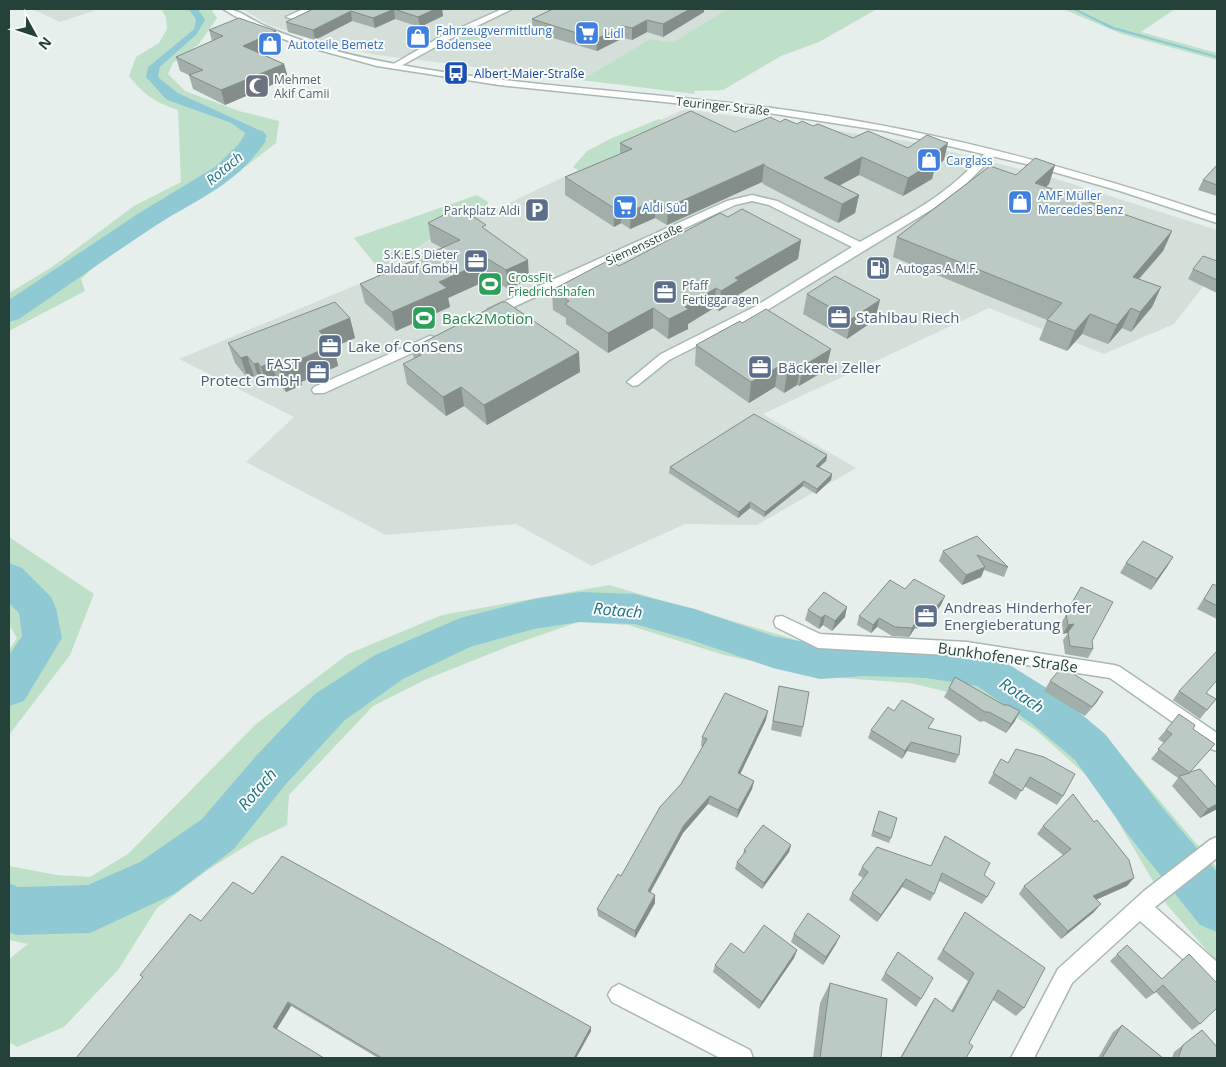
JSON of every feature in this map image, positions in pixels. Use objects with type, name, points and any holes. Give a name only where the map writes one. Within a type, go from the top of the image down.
[{"type":"street","name":"Teuringer Straße","points":[[227,9],[268,31],[291,39],[394,66],[462,77],[766,110],[836,120],[915,135],[1075,174],[1217,220]]},
{"type":"street","points":[[290,17],[309,9]]},
{"type":"street","points":[[394,66],[445,38],[508,9]]},
{"type":"street","points":[[633,382],[664,357],[760,309],[937,200],[973,172],[992,153]]},
{"type":"street","name":"Siemensstraße","points":[[479,318],[731,203],[752,198],[773,203],[860,247]]},
{"type":"street","points":[[320,390],[443,334]]},
{"type":"street","name":"Bunkhofener Straße","points":[[782,622],[818,640],[967,649],[1114,672],[1217,743]]},
{"type":"street","points":[[1022,1058],[1065,976],[1147,904],[1211,852]]},
{"type":"street","points":[[1147,904],[1217,976]]},
{"type":"street","points":[[619,995],[742,1058]]},
{"type":"shaded area","points":[[32,9],[99,9],[60,22]]},
{"type":"shaded area","points":[[242,9],[727,9],[673,42],[650,39],[581,80],[377,55],[346,49],[269,25]]},
{"type":"shaded area","points":[[685,109],[908,141],[1044,175],[1217,230],[1217,269],[1174,324],[1104,354],[989,308],[763,414],[856,468],[757,525],[685,524],[592,566],[516,524],[386,535],[246,462],[294,417],[179,359],[380,275],[429,241],[587,166],[586,153]]},
{"type":"green space","points":[[161,9],[188,9],[196,19],[194,29],[148,67],[167,100],[231,123],[245,133],[244,147],[221,171],[258,152],[265,141],[257,129],[178,93],[158,77],[160,67],[196,35],[198,9],[211,9],[217,18],[199,44],[173,63],[168,74],[185,91],[239,111],[279,121],[276,143],[218,188],[113,249],[81,279],[85,291],[9,331],[9,293],[52,267],[134,206],[181,182],[178,110],[150,97],[129,76],[136,57],[159,43],[167,29],[166,17]]},
{"type":"green space","points":[[727,9],[877,9],[819,42],[781,56],[723,90],[694,91],[695,94],[581,80],[650,39],[673,42]]},
{"type":"green space","points":[[1063,9],[1175,9],[1141,32],[1217,53],[1217,60],[1122,34]]},
{"type":"green space","points":[[482,24],[498,29],[473,43],[457,38]]},
{"type":"green space","points":[[659,119],[673,125],[660,136],[646,131],[632,136],[639,144],[614,157],[614,174],[596,164],[580,171],[573,167],[587,151],[612,138]]},
{"type":"green space","points":[[477,195],[488,202],[488,211],[473,228],[431,239],[381,272],[354,238]]},
{"type":"green space","points":[[9,537],[94,594],[70,655],[9,735],[9,650],[17,638],[9,625]]},
{"type":"green space","points":[[609,585],[814,645],[961,657],[1021,675],[1122,756],[1217,868],[1217,962],[1167,905],[1096,784],[1037,731],[994,703],[910,683],[828,677],[724,655],[628,625],[578,622],[512,645],[427,679],[373,706],[289,795],[287,825],[254,841],[209,869],[157,908],[118,970],[64,1027],[17,1047],[9,1042],[9,959],[28,944],[9,940],[9,866],[57,875],[90,877],[128,854],[256,724],[348,654],[442,615]]},
{"type":"water","points":[[188,9],[198,9],[205,20],[196,35],[160,67],[158,77],[178,93],[257,129],[266,141],[258,152],[229,172],[220,171],[244,147],[245,133],[231,123],[167,100],[146,77],[148,67],[194,29],[196,19]]},
{"type":"building","points":[[313,9],[394,9],[373,18],[351,11],[313,30],[286,22]]},
{"type":"building","points":[[394,9],[435,9],[418,17]]},
{"type":"building","points":[[553,9],[690,9],[663,24],[647,20],[632,28],[623,26],[596,39],[532,19]]},
{"type":"building","points":[[239,18],[276,31],[243,46],[284,64],[221,90],[189,75],[203,70],[176,57],[223,36],[209,30]]},
{"type":"building","points":[[691,111],[735,132],[770,117],[780,122],[785,119],[797,124],[802,121],[813,126],[818,124],[853,138],[868,131],[908,148],[927,135],[948,143],[928,158],[936,161],[908,178],[862,157],[824,178],[859,195],[842,204],[764,164],[668,207],[656,200],[631,211],[621,205],[614,208],[565,177],[632,149],[620,143]]},
{"type":"building","points":[[1035,158],[1055,165],[1035,183],[1172,231],[1133,277],[1161,287],[1140,312],[1131,308],[1117,325],[1090,314],[1075,331],[1047,320],[1062,303],[897,237],[990,166],[1016,175]]},
{"type":"building","points":[[1217,165],[1217,185],[1203,180]]},
{"type":"building","points":[[459,207],[486,225],[482,227],[528,260],[506,270],[483,256],[477,265],[439,282],[447,288],[392,312],[360,284],[460,240],[428,223]]},
{"type":"building","name":"Pfaff Fertiggaragen","points":[[742,209],[801,240],[735,278],[739,280],[721,291],[716,288],[685,307],[689,309],[669,319],[653,308],[608,333],[565,304],[569,301],[552,290],[609,260],[619,266],[720,213],[728,217]]},
{"type":"building","points":[[1203,256],[1217,261],[1217,280],[1193,269]]},
{"type":"building","points":[[835,276],[880,300],[851,319],[807,294]]},
{"type":"building","points":[[335,302],[350,318],[319,331],[333,345],[294,362],[296,364],[280,371],[271,362],[261,367],[258,363],[254,364],[247,356],[241,358],[228,343]]},
{"type":"building","points":[[502,302],[506,302],[579,352],[484,405],[461,387],[443,397],[403,364],[421,355],[412,348]]},
{"type":"building","points":[[766,309],[831,349],[803,366],[801,365],[787,373],[778,367],[751,382],[696,345],[740,321],[742,323]]},
{"type":"building","points":[[754,414],[827,455],[816,466],[832,474],[817,489],[804,481],[765,512],[750,502],[739,512],[670,467]]},
{"type":"building","points":[[977,536],[1008,567],[977,555],[985,567],[966,575],[943,551]]},
{"type":"building","points":[[1143,541],[1173,557],[1157,579],[1126,563]]},
{"type":"building","points":[[914,579],[945,596],[929,616],[925,613],[912,628],[895,627],[879,618],[873,625],[859,616],[890,580],[905,589]]},
{"type":"building","points":[[1213,584],[1217,586],[1217,606],[1204,599]]},
{"type":"building","points":[[1081,587],[1113,602],[1092,641],[1093,649],[1070,646],[1068,632],[1074,624],[1068,625],[1066,613]]},
{"type":"building","points":[[824,592],[847,607],[835,621],[825,615],[821,618],[808,610]]},
{"type":"building","points":[[1217,651],[1217,680],[1206,693],[1216,699],[1207,710],[1179,691]]},
{"type":"building","points":[[1062,667],[1103,692],[1092,707],[1050,681]]},
{"type":"building","points":[[955,677],[1004,705],[1020,711],[1011,724],[989,712],[985,712],[949,688]]},
{"type":"building","points":[[779,686],[809,692],[803,727],[773,721]]},
{"type":"building","points":[[725,693],[768,711],[738,773],[754,781],[738,810],[710,796],[684,825],[648,891],[655,895],[635,931],[597,909],[618,874],[621,876],[660,807],[681,784],[707,739],[702,737]]},
{"type":"building","points":[[902,700],[934,719],[928,728],[961,736],[959,755],[911,742],[905,751],[871,730],[888,707],[894,711]]},
{"type":"building","points":[[1179,714],[1195,725],[1193,729],[1215,744],[1190,772],[1200,769],[1217,788],[1217,804],[1208,809],[1179,776],[1190,773],[1158,749],[1172,734],[1166,730]]},
{"type":"building","points":[[1016,749],[1044,757],[1075,774],[1063,796],[1030,777],[1022,791],[993,773],[1001,759],[1008,763]]},
{"type":"building","points":[[1073,794],[1094,822],[1097,820],[1129,860],[1134,878],[1093,896],[1101,904],[1068,931],[1024,886],[1071,849],[1043,826]]},
{"type":"building","points":[[879,811],[897,818],[891,838],[873,831]]},
{"type":"building","points":[[763,825],[791,845],[764,883],[737,862]]},
{"type":"building","points":[[945,836],[990,863],[984,875],[995,883],[987,897],[942,873],[934,894],[906,879],[881,915],[852,893],[868,872],[862,867],[877,847],[931,866]]},
{"type":"building","points":[[282,856],[591,1027],[574,1058],[382,1058],[288,1002],[273,1027],[324,1058],[76,1058],[143,977],[140,975],[190,914],[201,921],[233,882],[253,894]]},
{"type":"building","points":[[965,912],[1045,968],[1024,1008],[998,990],[969,1043],[973,1046],[966,1058],[901,1058],[935,998],[953,1012],[974,973],[943,950]]},
{"type":"building","points":[[808,913],[840,936],[826,957],[794,934]]},
{"type":"building","points":[[764,925],[797,950],[762,1002],[715,965],[731,943],[744,953]]},
{"type":"building","points":[[1127,945],[1162,979],[1189,954],[1217,983],[1217,1008],[1200,1024],[1163,985],[1154,993],[1117,954]]},
{"type":"building","points":[[898,952],[933,978],[921,999],[885,973]]},
{"type":"building","points":[[830,983],[887,999],[881,1058],[820,1058]]},
{"type":"building","points":[[1122,1025],[1163,1058],[1102,1058]]},
{"type":"building","points":[[1202,1030],[1217,1047],[1217,1058],[1178,1058],[1183,1045]]},
{"type":"waterway","points":[[1074,9],[1113,28],[1217,57]]},
{"type":"waterway","name":"Rotach","points":[[9,313],[145,221],[207,184],[238,160],[249,148],[255,136]]},
{"type":"waterway","name":"Rotach","points":[[9,578],[37,608],[42,638],[9,689]]},
{"type":"waterway","name":"Rotach","points":[[9,907],[16,911],[90,909],[157,878],[218,834],[271,770],[330,707],[389,667],[460,634],[534,614],[580,607],[635,609],[695,625],[773,652],[820,662],[865,659],[926,661],[986,671],[1046,710],[1090,747],[1145,821],[1217,908]]},
{"type":"place","name":"Lidl","points":[[587,33]]},
{"type":"place","name":"Fahrzeugvermittlung Bodensee","points":[[418,37]]},
{"type":"place","name":"Autoteile Bemetz","points":[[270,44]]},
{"type":"place","name":"Albert-Maier-Straße","points":[[456,73]]},
{"type":"place","name":"Mehmet Akif Camii","points":[[257,86]]},
{"type":"place","name":"Carglass","points":[[929,160]]},
{"type":"place","name":"AMF Müller Mercedes Benz","points":[[1020,202]]},
{"type":"place","name":"Aldi Süd","points":[[625,207]]},
{"type":"place","name":"Parkplatz Aldi","points":[[537,210]]},
{"type":"place","name":"S.K.E.S Dieter Baldauf GmbH","points":[[476,261]]},
{"type":"place","name":"Autogas A.M.F.","points":[[878,268]]},
{"type":"place","name":"CrossFit Friedrichshafen","points":[[490,284]]},
{"type":"place","name":"Pfaff Fertiggaragen","points":[[665,292]]},
{"type":"place","name":"Stahlbau Riech","points":[[839,317]]},
{"type":"place","name":"Back2Motion","points":[[424,318]]},
{"type":"place","name":"Lake of ConSens","points":[[330,346]]},
{"type":"place","name":"Bäckerei Zeller","points":[[760,367]]},
{"type":"place","name":"FAST Protect GmbH","points":[[318,372]]},
{"type":"place","name":"Andreas Hinderhofer Energieberatung","points":[[926,616]]}]
